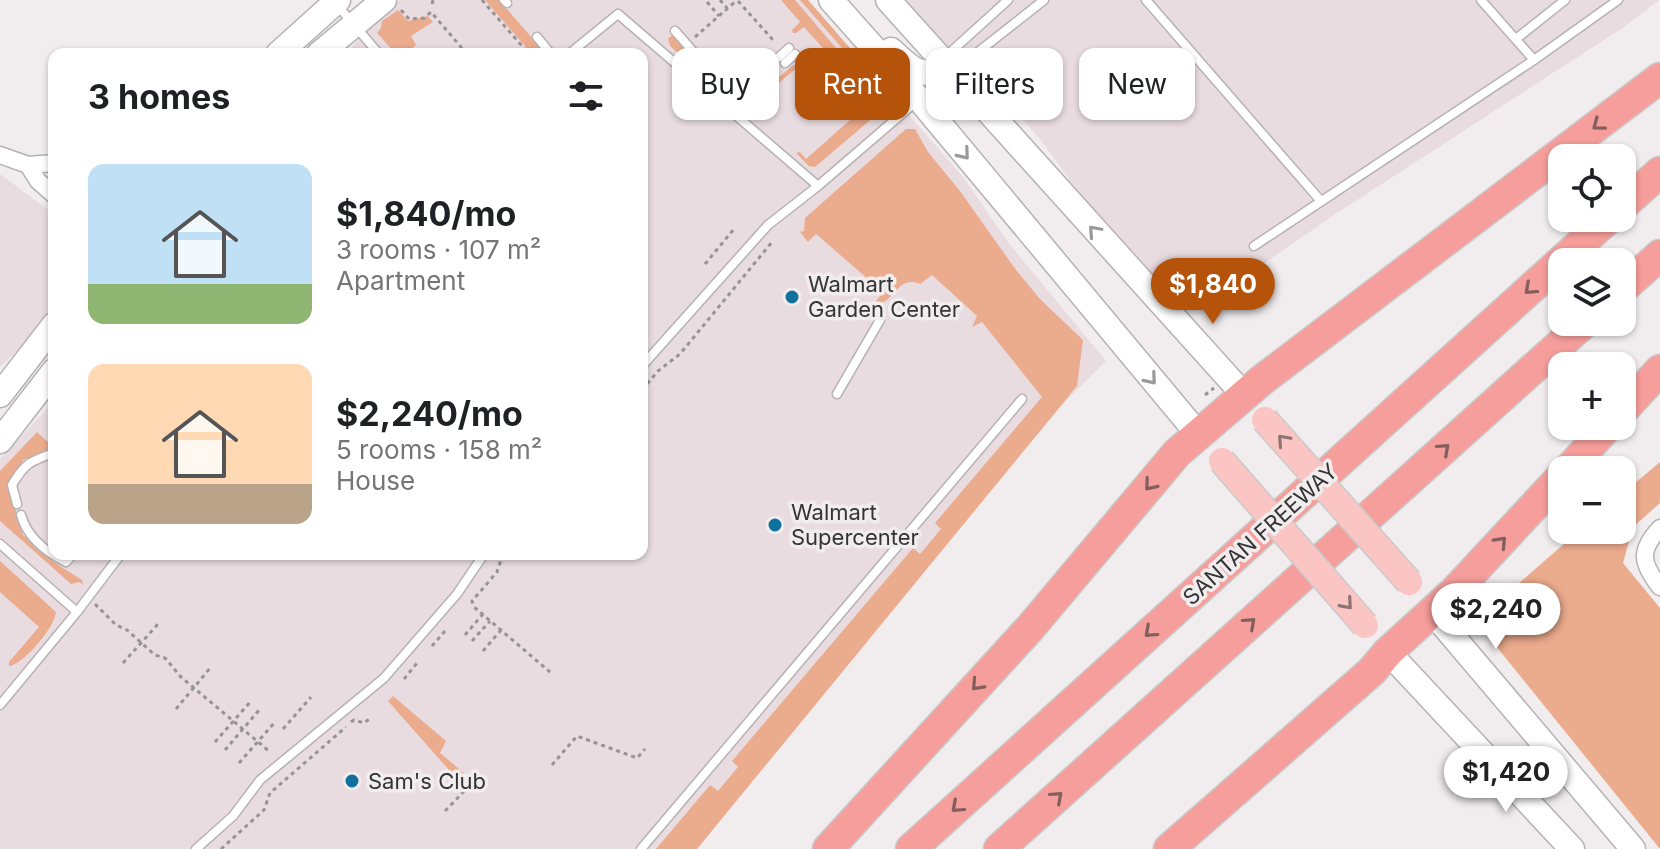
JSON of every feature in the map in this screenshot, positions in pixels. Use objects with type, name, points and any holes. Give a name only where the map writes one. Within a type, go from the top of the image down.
[{"type":"highway","points":[[828,849],[1030,628],[1177,453],[1198,434],[1231,391],[1445,239],[1660,78]]},
{"type":"highway","points":[[1636,193],[1660,172]]},
{"type":"highway","name":"SANTAN FREEWAY","points":[[911,849],[1594,232]]},
{"type":"highway","points":[[1636,276],[1660,255]]},
{"type":"highway","points":[[999,849],[1569,336]]},
{"type":"highway","points":[[1636,396],[1660,370]]},
{"type":"highway","points":[[1581,456],[1595,440]]},
{"type":"highway","points":[[1169,849],[1372,671],[1388,652],[1433,613],[1548,491]]},
{"type":"main road","points":[[888,0],[931,48]]},
{"type":"main road","points":[[285,48],[336,1]]},
{"type":"main road","points":[[326,48],[354,25],[391,4]]},
{"type":"main road","points":[[835,5],[867,25],[912,69],[926,74]]},
{"type":"main road","points":[[835,5],[919,99],[1198,434]]},
{"type":"main road","points":[[994,120],[1231,391]]},
{"type":"main road","points":[[0,395],[48,333]]},
{"type":"main road","points":[[0,441],[48,379]]},
{"type":"main road","points":[[1265,420],[1409,582]]},
{"type":"main road","points":[[1222,461],[1365,625]]},
{"type":"main road","points":[[1433,613],[1633,849]]},
{"type":"main road","points":[[1388,652],[1572,849]]},
{"type":"street","points":[[0,155],[28,165],[48,163]]},
{"type":"street","points":[[28,165],[48,190]]},
{"type":"street","points":[[1660,528],[1650,538],[1644,552],[1647,571],[1660,587]]},
{"type":"lane","points":[[964,48],[1008,0]]},
{"type":"lane","points":[[973,48],[1044,0]]},
{"type":"lane","points":[[1146,0],[1320,200]]},
{"type":"lane","points":[[1481,0],[1534,60]]},
{"type":"lane","points":[[1516,39],[1565,0]]},
{"type":"lane","points":[[1254,246],[1534,60],[1618,0]]},
{"type":"lane","points":[[336,1],[374,48]]},
{"type":"lane","points":[[576,48],[618,14],[818,186]]},
{"type":"lane","points":[[675,31],[691,48]]},
{"type":"lane","points":[[537,37],[546,48]]},
{"type":"lane","points":[[782,60],[792,51]]},
{"type":"lane","points":[[648,359],[768,225],[919,99]]},
{"type":"lane","points":[[837,394],[880,320]]},
{"type":"lane","points":[[641,849],[1022,399]]},
{"type":"lane","points":[[17,504],[12,485],[23,466],[48,455]]},
{"type":"lane","points":[[21,515],[25,531],[48,550]]},
{"type":"lane","points":[[0,544],[77,612]]},
{"type":"lane","points":[[0,705],[116,560]]},
{"type":"lane","points":[[196,849],[233,816],[260,780],[384,678],[457,594],[480,560]]},
{"type":"path","points":[[482,0],[524,48]]},
{"type":"path","points":[[720,0],[727,8]]},
{"type":"path","points":[[692,39],[738,0],[773,40]]},
{"type":"path","points":[[707,2],[719,16]]},
{"type":"path","points":[[391,4],[409,19],[424,18],[431,12],[462,48]]},
{"type":"path","points":[[705,264],[734,229]]},
{"type":"path","points":[[648,383],[680,354],[772,242]]},
{"type":"path","points":[[1205,395],[1231,391]]},
{"type":"path","points":[[501,560],[497,572],[472,601],[490,621],[550,672]]},
{"type":"path","points":[[95,604],[116,625],[127,630],[155,655],[165,658],[270,752]]},
{"type":"path","points":[[465,635],[483,614]]},
{"type":"path","points":[[472,641],[490,621]]},
{"type":"path","points":[[123,663],[159,623]]},
{"type":"path","points":[[483,651],[501,630]]},
{"type":"path","points":[[432,646],[445,631]]},
{"type":"path","points":[[404,679],[417,663]]},
{"type":"path","points":[[176,709],[211,667]]},
{"type":"path","points":[[283,729],[311,697]]},
{"type":"path","points":[[215,742],[251,701]]},
{"type":"path","points":[[225,750],[260,709]]},
{"type":"path","points":[[221,849],[264,810],[270,793],[354,720],[364,723],[372,717]]},
{"type":"path","points":[[239,763],[275,722]]},
{"type":"path","points":[[552,765],[577,736],[637,758],[645,749]]},
{"type":"path","points":[[445,811],[473,782]]},
{"type":"shaded area","points":[[400,0],[808,0],[850,48],[795,48],[795,120],[910,120],[910,116],[964,178],[1007,241],[1106,361],[1065,402],[926,567],[697,849],[0,849],[0,459],[48,407],[48,560],[648,560],[648,48],[351,48],[378,18]]},
{"type":"shaded area","points":[[485,0],[499,0],[541,48],[527,48]]},
{"type":"shaded area","points":[[781,0],[795,0],[836,48],[823,48],[804,27],[793,33],[792,30],[800,22]]},
{"type":"shaded area","points":[[800,0],[808,0],[850,48],[842,48]]},
{"type":"shaded area","points":[[906,0],[1659,0],[1624,27],[1331,217],[1252,272],[1187,311],[1077,190],[1023,120],[1063,120],[1063,48],[950,48]]},
{"type":"shaded area","points":[[398,10],[408,21],[428,16],[433,22],[411,36],[416,45],[413,48],[391,48],[377,33],[382,21]]},
{"type":"shaded area","points":[[672,35],[684,48],[672,48],[668,39]]},
{"type":"shaded area","points":[[793,65],[795,69],[779,83],[779,77]]},
{"type":"shaded area","points":[[850,120],[870,120],[815,167],[809,166],[796,153],[800,152],[806,159]]},
{"type":"shaded area","points":[[906,129],[915,129],[928,152],[1016,270],[1040,299],[1083,340],[1077,386],[697,849],[656,849],[710,785],[718,791],[738,767],[732,761],[913,548],[920,554],[941,529],[935,523],[1042,397],[982,322],[972,327],[977,316],[932,275],[920,284],[907,283],[878,304],[876,301],[883,292],[816,234],[808,242],[800,232],[804,231],[805,218]]},
{"type":"shaded area","points":[[0,174],[48,210],[48,313],[24,344],[0,367]]},
{"type":"shaded area","points":[[37,432],[48,442],[48,450],[23,460],[9,486],[23,535],[48,560],[82,580],[83,585],[80,582],[71,584],[0,521],[0,471]]},
{"type":"shaded area","points":[[1660,462],[1660,503],[1636,524],[1636,482]]},
{"type":"shaded area","points":[[1564,544],[1628,544],[1623,563],[1660,608],[1660,849],[1491,640],[1481,616]]},
{"type":"shaded area","points":[[0,561],[56,612],[50,627],[37,644],[22,659],[9,666],[9,662],[39,627],[0,592]]},
{"type":"shaded area","points":[[393,696],[446,741],[440,753],[465,774],[457,783],[388,701]]},
{"type":"place","name":"Walmart Garden Center","points":[[792,297]]},
{"type":"place","name":"Walmart Supercenter","points":[[775,525]]},
{"type":"place","name":"Sam's Club","points":[[352,781]]}]
